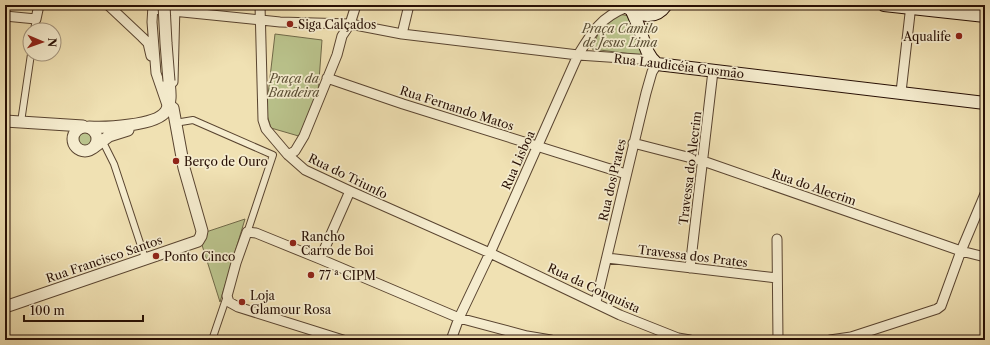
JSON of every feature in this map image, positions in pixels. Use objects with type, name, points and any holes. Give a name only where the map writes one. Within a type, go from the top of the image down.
[{"type":"main road","points":[[627,7],[648,16],[653,16],[666,5]]},
{"type":"main road","points":[[884,5],[911,6],[985,16]]},
{"type":"main road","points":[[627,7],[641,32],[646,49],[655,62]]},
{"type":"main road","name":"Rua Laudicéia Gusmão","points":[[655,62],[714,71],[985,103]]},
{"type":"street","points":[[35,22],[39,5]]},
{"type":"street","points":[[108,5],[148,44],[168,110],[175,122],[193,120],[272,155],[212,340]]},
{"type":"street","points":[[164,5],[171,94],[168,110]]},
{"type":"street","name":"Rua do Triunfo","points":[[260,5],[259,19],[263,120],[266,129],[288,155],[305,170],[490,253]]},
{"type":"street","points":[[288,155],[295,151],[304,136],[337,55],[342,36],[350,24],[356,5]]},
{"type":"street","points":[[402,34],[409,5]]},
{"type":"street","points":[[901,92],[911,6]]},
{"type":"street","points":[[156,73],[153,7],[175,8],[259,19]]},
{"type":"street","name":"Rua Lisboa","points":[[451,340],[459,318],[490,253],[578,55],[592,33],[601,23],[613,13],[627,7]]},
{"type":"street","points":[[93,148],[97,142],[95,131],[86,126],[77,129],[73,134],[72,140],[74,145],[78,149],[88,151],[93,148],[109,136],[121,132],[162,124],[172,115],[168,110],[175,8]]},
{"type":"street","points":[[5,16],[36,19]]},
{"type":"street","name":"Rua Laudicéia Gusmão","points":[[259,19],[280,22],[350,24],[402,34],[578,55],[655,62]]},
{"type":"street","points":[[21,122],[30,62]]},
{"type":"street","name":"Rua dos Prates","points":[[596,302],[633,143],[655,62]]},
{"type":"street","name":"Travessa do Alecrim","points":[[690,268],[714,71]]},
{"type":"street","name":"Rua Fernando Matos","points":[[327,78],[403,104],[626,174]]},
{"type":"street","points":[[5,121],[106,128],[142,123],[168,110]]},
{"type":"street","name":"Rua Francisco Santos","points":[[5,306],[198,241],[202,234],[184,168],[175,122]]},
{"type":"street","name":"Rua do Alecrim","points":[[633,143],[703,161],[961,251],[985,257]]},
{"type":"street","points":[[105,146],[114,164],[144,258]]},
{"type":"street","points":[[320,259],[350,191]]},
{"type":"street","points":[[830,340],[851,337],[937,309],[941,306],[961,251],[985,194]]},
{"type":"street","points":[[247,233],[252,232],[320,259],[459,318],[527,336],[551,340]]},
{"type":"street","points":[[776,239],[778,340]]},
{"type":"street","name":"Rua da Conquista","points":[[490,253],[596,302],[620,315],[678,338],[690,340]]},
{"type":"street","name":"Travessa dos Prates","points":[[607,258],[777,278]]},
{"type":"street","points":[[226,296],[229,302],[238,307],[343,340]]},
{"type":"green space","name":"Praça Camilo de Jesus Lima","points":[[619,14],[629,16],[647,56],[592,49],[598,34],[606,23]]},
{"type":"green space","name":"Praça da Bandeira","points":[[275,34],[322,40],[318,94],[302,137],[271,128],[266,112]]},
{"type":"green space","points":[[76,129],[95,131],[97,140],[95,146],[90,150],[84,150],[73,144],[72,138]]},
{"type":"green space","points":[[245,219],[220,302],[202,245],[206,232]]},
{"type":"place","name":"Siga Calçados","points":[[290,24]]},
{"type":"place","name":"Aqualife","points":[[959,36]]},
{"type":"place","name":"Berço de Ouro","points":[[176,161]]},
{"type":"place","name":"Rancho Carro de Boi","points":[[293,243]]},
{"type":"place","name":"Ponto Cinco","points":[[156,256]]},
{"type":"place","name":"77 ª CIPM","points":[[311,275]]},
{"type":"place","name":"Loja Glamour Rosa","points":[[242,302]]}]
